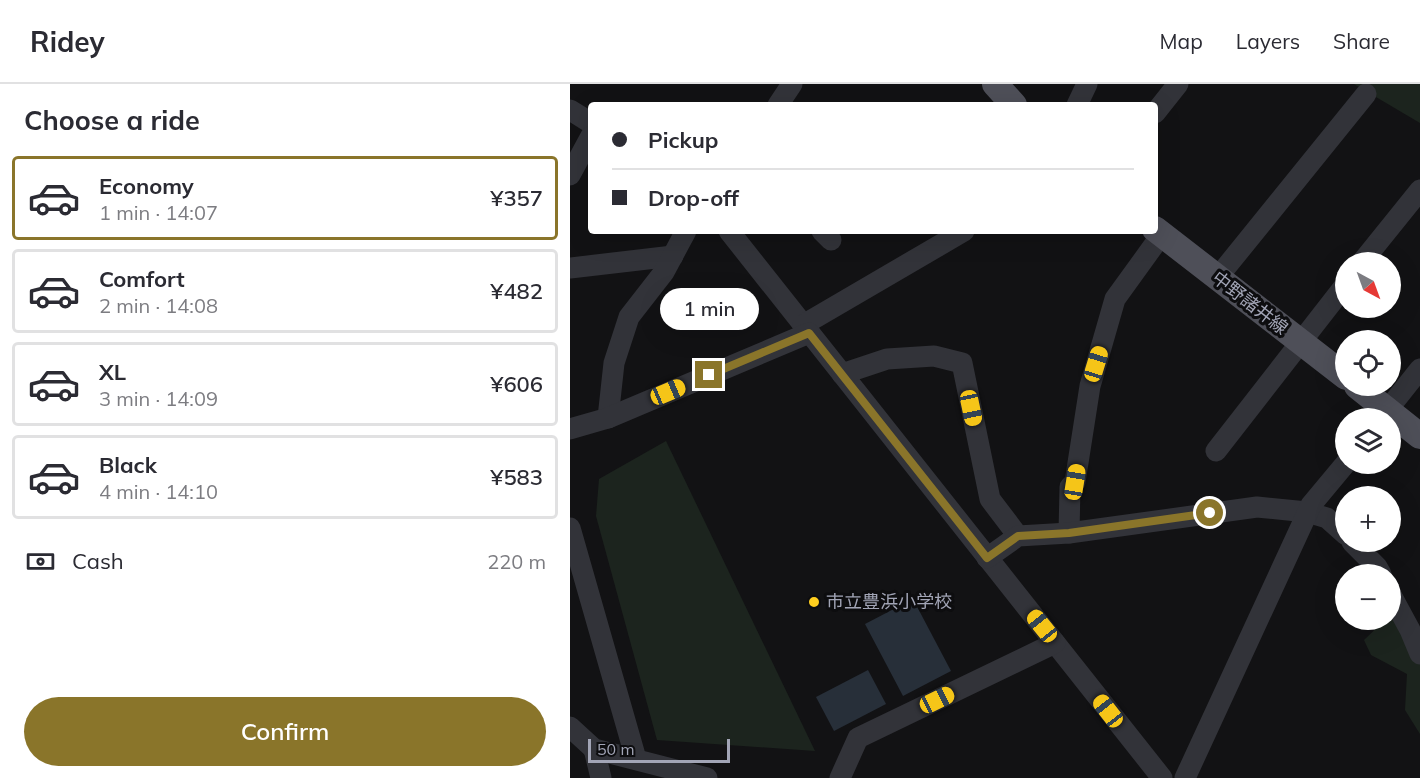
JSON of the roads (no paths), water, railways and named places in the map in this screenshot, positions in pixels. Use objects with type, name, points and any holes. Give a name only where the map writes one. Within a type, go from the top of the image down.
[{"type":"main road","name":"中野諸井線","points":[[1159,231],[1335,368]]},
{"type":"main road","points":[[1367,396],[1379,408]]},
{"type":"main road","points":[[1401,424],[1420,436]]},
{"type":"street","points":[[780,102],[792,84]]},
{"type":"street","points":[[1078,102],[1087,84]]},
{"type":"street","points":[[1158,109],[1178,84]]},
{"type":"street","points":[[1218,277],[1366,94]]},
{"type":"street","points":[[570,110],[588,121]]},
{"type":"street","points":[[570,175],[588,142]]},
{"type":"street","points":[[1370,252],[1420,190]]},
{"type":"street","points":[[608,418],[614,363],[629,317],[664,272],[684,234]]},
{"type":"street","points":[[731,234],[1162,778]]},
{"type":"street","points":[[570,429],[608,418],[806,329],[959,234]]},
{"type":"street","points":[[1069,533],[1070,487],[1075,482],[1090,386],[1115,299],[1157,234]]},
{"type":"street","points":[[570,268],[672,256]]},
{"type":"street","points":[[1216,451],[1335,298]]},
{"type":"street","points":[[842,374],[886,359],[933,356],[962,363],[990,499],[1018,536]]},
{"type":"street","points":[[1390,408],[1420,369]]},
{"type":"street","points":[[1185,778],[1307,512],[1337,474]]},
{"type":"street","points":[[987,558],[1018,536],[1069,533],[1257,507],[1307,512],[1327,518],[1335,525]]},
{"type":"street","points":[[570,528],[636,759]]},
{"type":"street","points":[[1362,552],[1374,564]]},
{"type":"street","points":[[1401,613],[1420,654]]},
{"type":"street","points":[[840,778],[858,738],[1055,643]]},
{"type":"street","points":[[570,727],[594,749],[707,778]]},
{"type":"street","points":[[594,749],[601,778]]},
{"type":"place","name":"市立豊浜小学校","points":[[814,602]]}]
